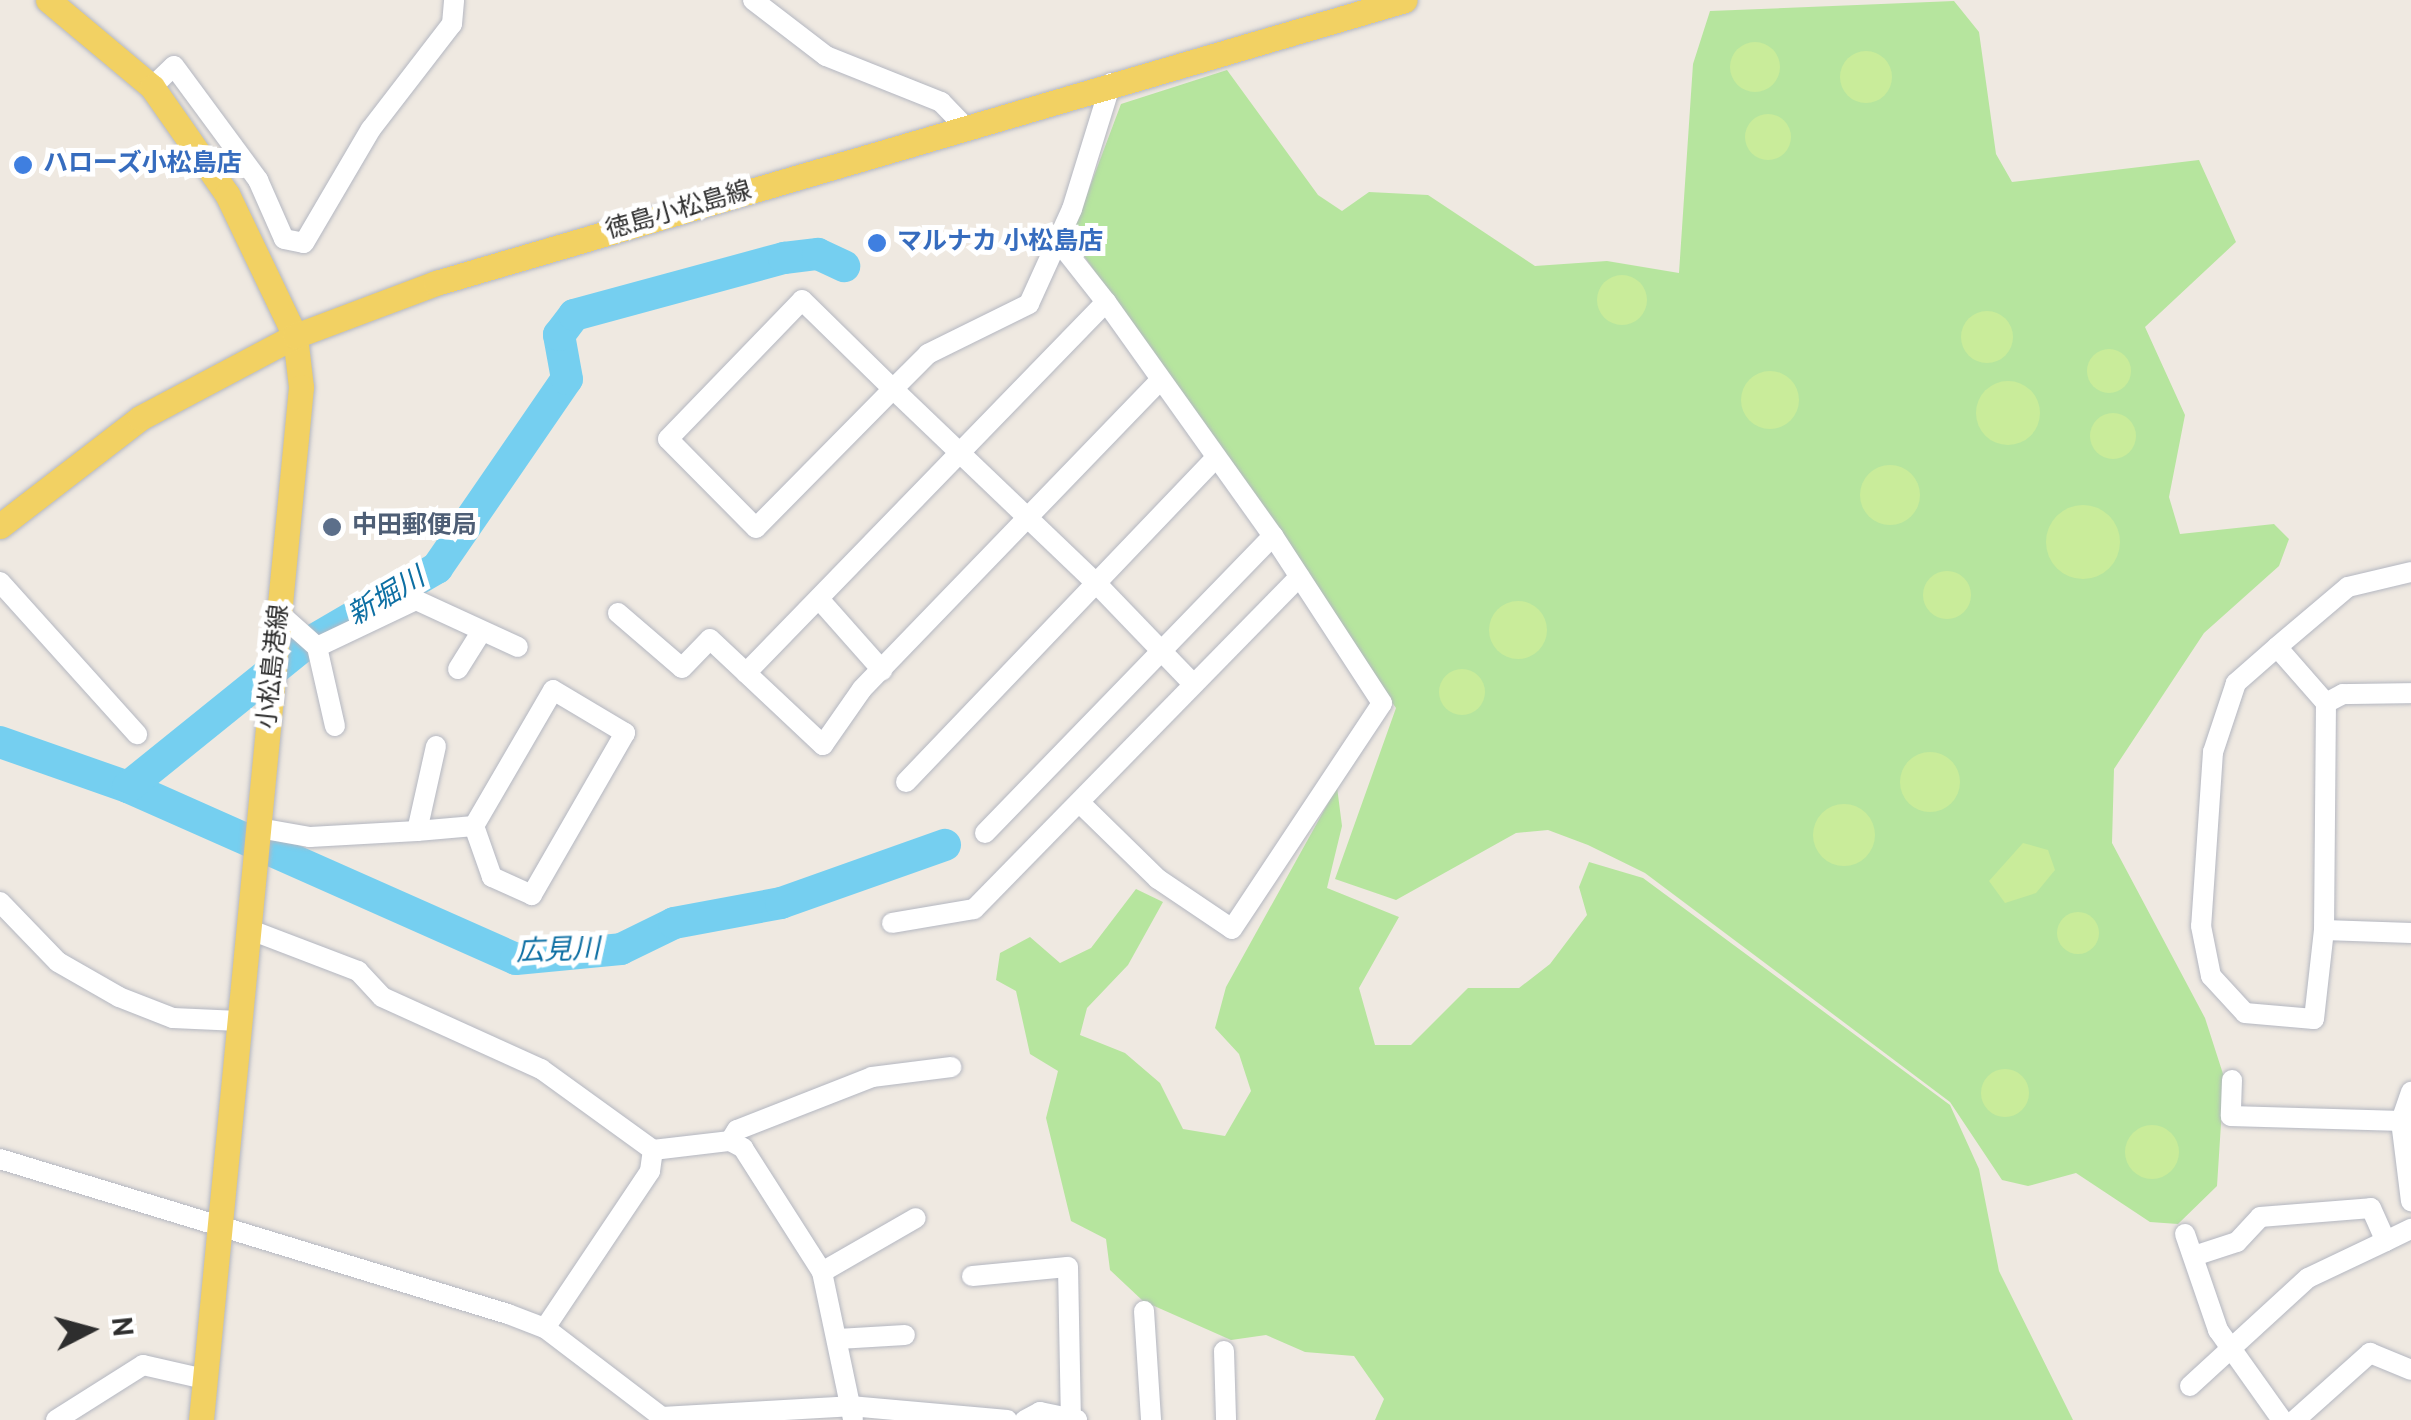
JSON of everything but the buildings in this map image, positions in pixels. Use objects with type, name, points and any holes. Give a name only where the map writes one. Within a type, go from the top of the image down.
[{"type":"main road","name":"小松島港線","points":[[48,0],[152,87],[226,194],[295,336],[301,387],[200,1420]]},
{"type":"main road","name":"徳島小松島線","points":[[0,526],[140,418],[295,336],[436,283],[1111,84],[1341,7],[1405,0]]},
{"type":"street","points":[[152,87],[174,66],[258,180],[284,238],[304,243],[372,129],[452,24],[454,0]]},
{"type":"street","points":[[753,0],[826,56],[941,102],[965,127]]},
{"type":"street","points":[[1111,84],[1058,241],[1029,304],[928,354],[893,389],[756,528],[668,439],[802,300],[893,389],[1095,582],[1193,684]]},
{"type":"street","points":[[1058,241],[1273,536],[1382,704],[1232,929],[1158,879],[1080,803]]},
{"type":"street","points":[[746,673],[1106,302]]},
{"type":"street","points":[[618,613],[682,668],[710,639],[823,745],[882,670],[1160,380]]},
{"type":"street","points":[[906,782],[1216,458]]},
{"type":"street","points":[[985,833],[1273,536]]},
{"type":"street","points":[[2277,647],[2326,704],[2324,930],[2314,1019],[2245,1013],[2202,951],[2213,752],[2236,683],[2277,647],[2348,586],[2411,572]]},
{"type":"street","points":[[892,923],[974,909],[1299,577]]},
{"type":"street","points":[[0,582],[137,734]]},
{"type":"street","points":[[317,647],[416,600],[479,635]]},
{"type":"street","points":[[820,600],[882,670]]},
{"type":"street","points":[[280,614],[317,647],[335,726]]},
{"type":"street","points":[[458,668],[484,627],[518,647]]},
{"type":"street","points":[[552,690],[625,733],[532,895],[492,877],[474,826],[552,690]]},
{"type":"street","points":[[2326,704],[2344,694],[2411,693]]},
{"type":"street","points":[[417,832],[436,746]]},
{"type":"street","points":[[257,840],[474,826]]},
{"type":"street","points":[[0,902],[58,962],[119,997],[173,1018],[239,1022]]},
{"type":"street","points":[[248,928],[358,971],[382,996],[541,1069],[653,1150],[730,1141]]},
{"type":"street","points":[[2324,930],[2411,933]]},
{"type":"street","points":[[730,1141],[737,1130],[872,1076],[951,1066]]},
{"type":"street","points":[[2232,1080],[2231,1116],[2401,1122]]},
{"type":"street","points":[[2411,1092],[2401,1122],[2411,1201]]},
{"type":"street","points":[[730,1141],[804,1231],[822,1272],[852,1413]]},
{"type":"street","points":[[545,1328],[650,1171],[653,1150]]},
{"type":"street","points":[[0,1159],[222,1224],[545,1328],[663,1419],[852,1413],[1007,1420]]},
{"type":"street","points":[[2194,1256],[2237,1242],[2260,1217],[2371,1208],[2386,1241]]},
{"type":"street","points":[[822,1272],[916,1218]]},
{"type":"street","points":[[2190,1386],[2237,1350],[2308,1278],[2411,1228]]},
{"type":"street","points":[[2185,1234],[2218,1330],[2237,1350],[2282,1420]]},
{"type":"street","points":[[972,1276],[1068,1267],[1073,1420],[1040,1412],[1025,1420]]},
{"type":"street","points":[[1144,1310],[1151,1420]]},
{"type":"street","points":[[838,1339],[905,1335]]},
{"type":"street","points":[[1224,1351],[1226,1420]]},
{"type":"street","points":[[2295,1420],[2370,1353],[2411,1370]]},
{"type":"street","points":[[56,1420],[143,1365],[204,1380]]},
{"type":"green space","points":[[1954,1],[1979,32],[1996,154],[2012,182],[2199,160],[2236,242],[2145,327],[2185,415],[2169,497],[2180,534],[2274,524],[2289,539],[2279,566],[2204,633],[2114,769],[2112,843],[2205,1018],[2224,1077],[2217,1186],[2178,1224],[2150,1222],[2076,1173],[2028,1186],[2002,1180],[1950,1102],[1645,873],[1588,845],[1548,830],[1516,833],[1396,900],[1335,879],[1396,708],[1071,237],[1121,104],[1227,70],[1318,195],[1342,211],[1369,192],[1428,195],[1535,266],[1607,261],[1679,273],[1693,64],[1710,11]]},
{"type":"green space","points":[[1755,42],[1773,49],[1780,67],[1773,85],[1755,92],[1737,85],[1730,67],[1737,49]]},
{"type":"green space","points":[[1866,51],[1884,59],[1892,77],[1884,95],[1866,103],[1848,95],[1840,77],[1848,59]]},
{"type":"green space","points":[[1768,114],[1784,121],[1791,137],[1784,153],[1768,160],[1752,153],[1745,137],[1752,121]]},
{"type":"green space","points":[[1622,275],[1640,282],[1647,300],[1640,318],[1622,325],[1604,318],[1597,300],[1604,282]]},
{"type":"green space","points":[[1987,311],[2005,319],[2013,337],[2005,355],[1987,363],[1969,355],[1961,337],[1969,319]]},
{"type":"green space","points":[[2109,349],[2124,356],[2131,371],[2124,386],[2109,393],[2094,386],[2087,371],[2094,356]]},
{"type":"green space","points":[[1770,371],[1790,380],[1799,400],[1790,420],[1770,429],[1750,420],[1741,400],[1750,380]]},
{"type":"green space","points":[[2008,381],[2031,390],[2040,413],[2031,436],[2008,445],[1985,436],[1976,413],[1985,390]]},
{"type":"green space","points":[[2113,413],[2129,420],[2136,436],[2129,452],[2113,459],[2097,452],[2090,436],[2097,420]]},
{"type":"green space","points":[[1890,465],[1911,474],[1920,495],[1911,516],[1890,525],[1869,516],[1860,495],[1869,474]]},
{"type":"green space","points":[[2083,505],[2109,516],[2120,542],[2109,568],[2083,579],[2057,568],[2046,542],[2057,516]]},
{"type":"green space","points":[[1947,571],[1964,578],[1971,595],[1964,612],[1947,619],[1930,612],[1923,595],[1930,578]]},
{"type":"green space","points":[[1518,601],[1538,610],[1547,630],[1538,650],[1518,659],[1498,650],[1489,630],[1498,610]]},
{"type":"green space","points":[[1462,669],[1478,676],[1485,692],[1478,708],[1462,715],[1446,708],[1439,692],[1446,676]]},
{"type":"green space","points":[[1930,752],[1951,761],[1960,782],[1951,803],[1930,812],[1909,803],[1900,782],[1909,761]]},
{"type":"green space","points":[[1337,787],[1342,826],[1327,888],[1399,917],[1359,988],[1375,1045],[1411,1045],[1468,988],[1519,988],[1550,964],[1587,915],[1579,887],[1589,862],[1643,878],[1950,1105],[1979,1169],[1999,1271],[2073,1420],[1375,1420],[1384,1399],[1354,1356],[1305,1352],[1266,1335],[1231,1340],[1143,1301],[1110,1270],[1106,1239],[1071,1221],[1046,1118],[1058,1071],[1030,1054],[1016,991],[996,980],[1000,953],[1030,937],[1060,963],[1091,948],[1136,889],[1163,902],[1128,965],[1087,1008],[1080,1035],[1125,1053],[1160,1083],[1183,1129],[1225,1136],[1251,1091],[1239,1054],[1215,1028],[1226,987]]},
{"type":"green space","points":[[1844,804],[1866,813],[1875,835],[1866,857],[1844,866],[1822,857],[1813,835],[1822,813]]},
{"type":"green space","points":[[2023,843],[2048,850],[2055,870],[2036,893],[2005,903],[1989,881]]},
{"type":"green space","points":[[2078,912],[2093,918],[2099,933],[2093,948],[2078,954],[2063,948],[2057,933],[2063,918]]},
{"type":"green space","points":[[2005,1069],[2022,1076],[2029,1093],[2022,1110],[2005,1117],[1988,1110],[1981,1093],[1988,1076]]},
{"type":"green space","points":[[2152,1125],[2171,1133],[2179,1152],[2171,1171],[2152,1179],[2133,1171],[2125,1152],[2133,1133]]},
{"type":"waterway","name":"新堀川","points":[[128,787],[300,648],[437,568],[567,379],[559,335],[574,315],[784,258],[818,254],[844,266]]},
{"type":"waterway","name":"広見川","points":[[0,742],[128,787],[516,959],[621,949],[674,923],[781,903],[945,845]]},
{"type":"place","name":"ハローズ小松島店","points":[[23,165]]},
{"type":"place","name":"マルナカ 小松島店","points":[[877,243]]},
{"type":"place","name":"中田郵便局","points":[[332,527]]}]
